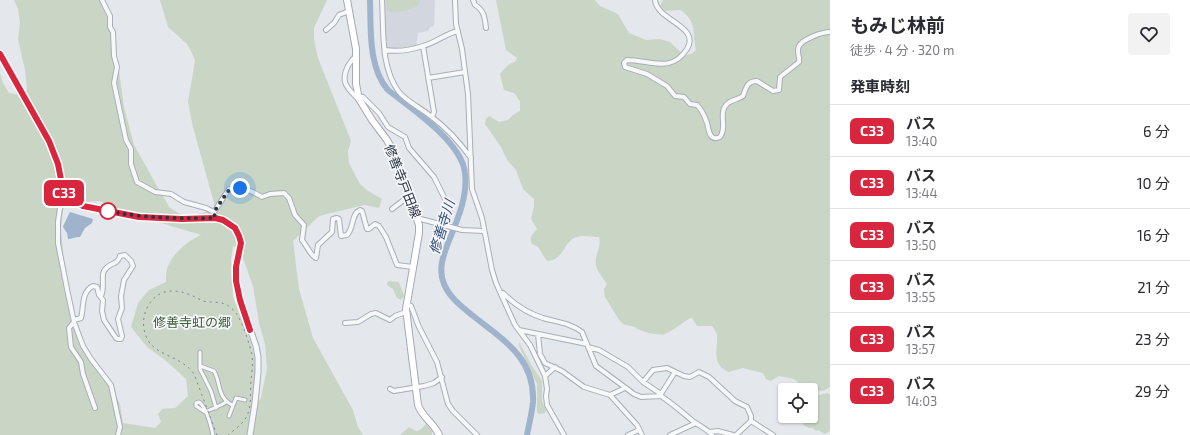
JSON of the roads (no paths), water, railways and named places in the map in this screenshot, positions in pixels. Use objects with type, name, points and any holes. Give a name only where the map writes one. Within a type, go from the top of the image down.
[{"type":"main road","name":"修善寺戸田線","points":[[346,0],[354,38],[356,56],[356,84],[359,98],[393,151],[417,218],[419,229],[406,312],[419,408],[437,430],[439,435]]},
{"type":"street","points":[[102,0],[110,16],[110,26],[113,32],[117,72],[114,83],[126,140],[131,149],[131,164],[137,182],[155,192],[171,194],[180,201],[206,208],[214,212]]},
{"type":"street","points":[[382,0],[385,50],[390,75],[398,90],[402,96],[432,117],[454,136],[471,158]]},
{"type":"street","points":[[455,0],[470,118],[472,189],[481,212],[492,270],[511,317],[518,330],[530,345],[545,376],[547,405],[564,435]]},
{"type":"street","points":[[473,0],[475,5],[480,8],[484,15],[486,28]]},
{"type":"street","points":[[655,0],[656,7],[663,15],[688,33],[690,41],[689,45],[682,56],[672,63],[658,64],[628,60],[624,63],[625,67],[647,74],[667,86],[675,96],[684,98],[690,104],[697,106],[705,117],[709,133],[714,138],[720,137],[723,131],[722,119],[724,110],[728,103],[743,96],[746,88],[754,81],[759,82],[773,91],[779,90],[780,77],[799,62],[799,46],[813,36],[830,32]]},
{"type":"street","points":[[326,30],[334,23],[339,15],[349,12]]},
{"type":"street","points":[[385,50],[393,52],[423,46],[449,33],[458,31]]},
{"type":"street","points":[[423,46],[434,112],[432,117]]},
{"type":"street","points":[[0,54],[49,141],[58,164],[63,190],[68,198],[75,203],[85,206],[127,215],[155,218],[215,218],[223,220],[235,228],[241,246],[236,267],[236,281],[240,300],[256,346],[258,357],[255,403],[250,435]]},
{"type":"street","points":[[356,56],[348,68],[344,80],[348,87],[359,98],[363,97],[379,113],[388,127],[405,138],[409,148],[434,176],[450,209],[445,225]]},
{"type":"street","points":[[428,78],[465,72]]},
{"type":"street","points":[[215,218],[214,212],[229,189],[243,188],[262,197],[270,194],[284,193],[289,198],[295,215],[304,225],[302,240],[306,244],[312,256],[316,258],[318,245],[332,232],[333,220],[337,218],[339,219],[341,236],[346,235],[351,230],[355,214],[360,210],[362,211],[367,229],[375,224],[382,231],[397,265],[413,267]]},
{"type":"street","points":[[392,209],[409,196]]},
{"type":"street","points":[[68,198],[59,211],[58,243],[74,321],[86,353],[111,385],[120,427],[118,435]]},
{"type":"street","points":[[417,218],[462,230],[484,231]]},
{"type":"street","points":[[94,408],[82,362],[71,347],[69,328],[74,321],[81,318],[84,297],[89,288],[92,286],[97,287],[103,303],[102,311],[105,323],[118,339],[121,339],[122,336],[118,319],[122,308],[120,299],[123,282],[133,266],[131,261],[125,255],[120,256],[118,262],[108,267],[103,272],[104,283],[101,296]]},
{"type":"street","points":[[501,292],[517,306],[533,314],[565,323],[582,332],[596,366],[625,388],[641,397],[661,395]]},
{"type":"street","points":[[407,304],[411,306],[419,327],[435,357],[442,377],[448,404],[477,435]]},
{"type":"street","points":[[345,323],[358,322],[371,314],[376,313],[390,320],[396,315],[406,312]]},
{"type":"street","points":[[518,330],[587,345],[599,350],[628,367],[643,382],[710,433],[725,432],[733,435]]},
{"type":"street","points":[[538,334],[540,354],[545,363],[567,374],[584,387],[610,395],[642,435]]},
{"type":"street","points":[[200,352],[200,366],[202,374],[211,391],[216,408]]},
{"type":"street","points":[[200,366],[214,371],[226,402],[232,405]]},
{"type":"street","points":[[545,376],[555,367]]},
{"type":"street","points":[[643,382],[653,370],[667,368],[684,376],[690,377],[699,372],[706,375],[735,400],[747,407],[752,416],[751,421],[736,435]]},
{"type":"street","points":[[661,395],[676,372]]},
{"type":"street","points":[[390,389],[394,391],[429,385],[442,377]]},
{"type":"street","points":[[610,395],[625,388]]},
{"type":"street","points":[[229,416],[236,398],[245,400]]},
{"type":"street","points":[[212,435],[210,423],[205,412],[226,402]]},
{"type":"street","points":[[751,421],[773,435]]},
{"type":"street","points":[[670,435],[696,423]]},
{"type":"street","points":[[628,435],[639,430]]},
{"type":"water","points":[[70,212],[93,219],[92,223],[85,228],[80,237],[68,239],[67,233],[63,227]]},
{"type":"waterway","name":"修善寺川","points":[[370,0],[372,47],[377,70],[382,81],[388,90],[434,127],[455,149],[462,161],[466,182],[465,191],[461,209],[443,258],[441,268],[442,279],[446,289],[456,301],[495,333],[515,351],[523,361],[529,373],[533,402],[527,435]]},
{"type":"railway","points":[[217,435],[194,374],[182,363],[155,348],[146,336],[144,329],[145,313],[152,300],[164,292],[180,292],[203,301],[224,304],[234,311],[241,322],[248,339],[252,355],[250,402],[246,419],[228,435]]},
{"type":"park label","name":"修善寺虹の郷","points":[[192,322]]}]
